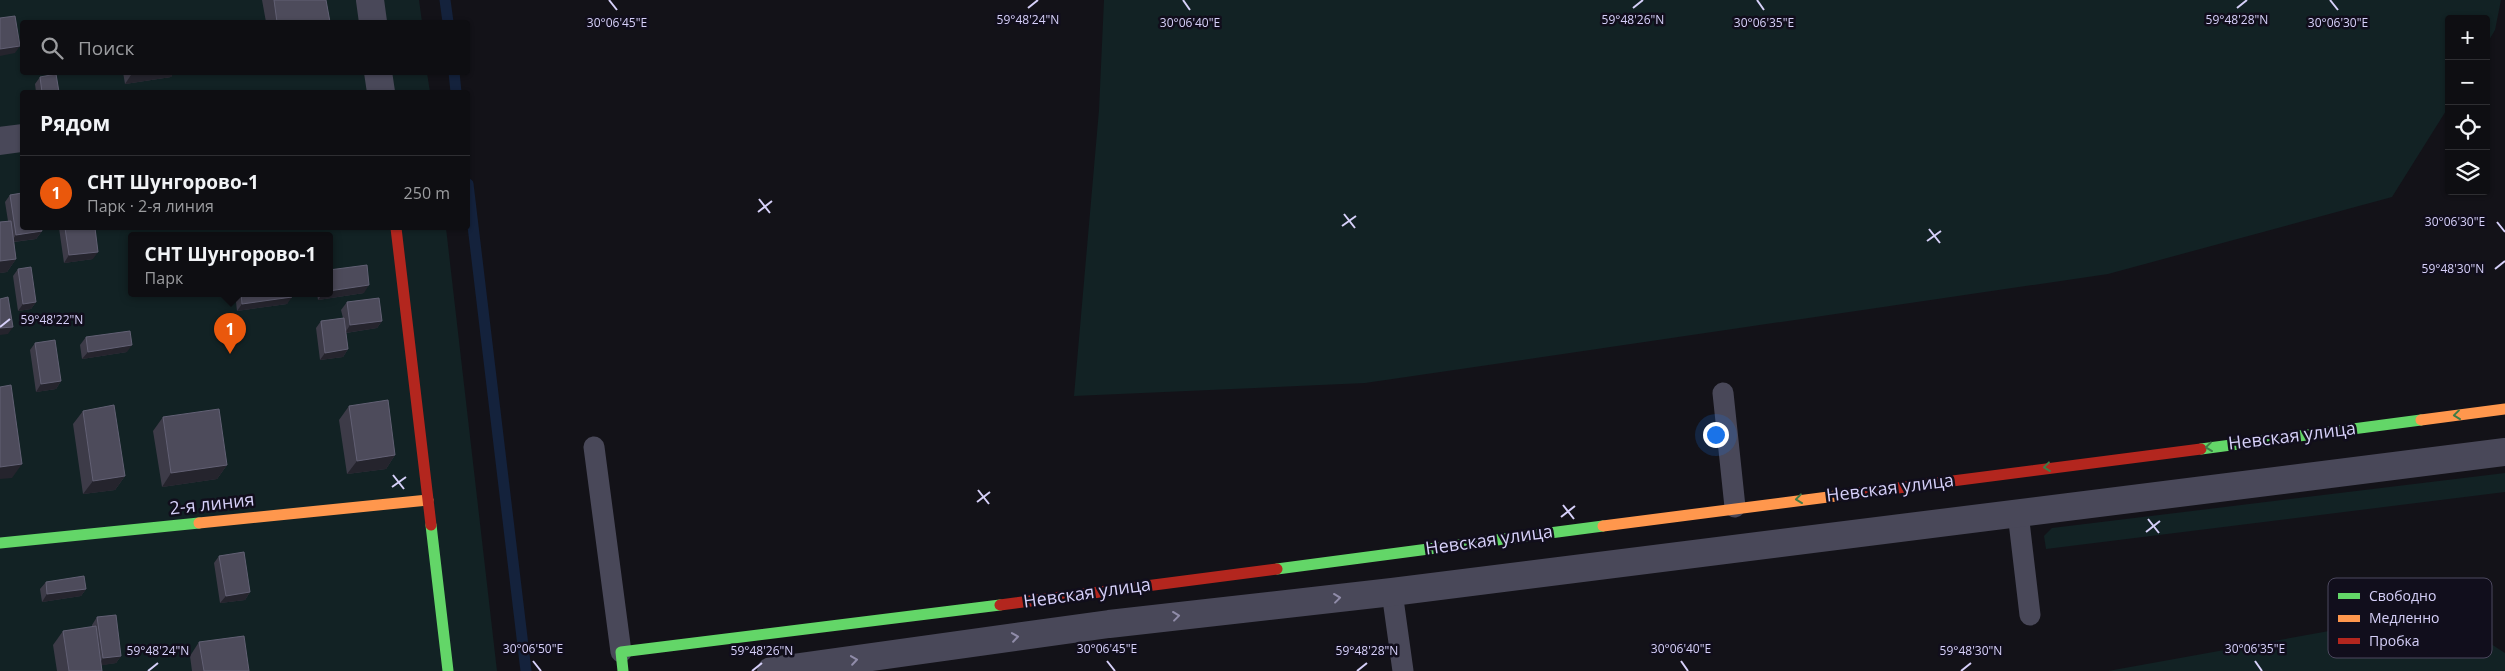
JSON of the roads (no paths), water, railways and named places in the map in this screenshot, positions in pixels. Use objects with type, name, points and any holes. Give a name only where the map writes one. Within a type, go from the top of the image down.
[{"type":"street","points":[[370,0],[372,20]]},
{"type":"street","points":[[378,75],[381,90]]},
{"type":"street","points":[[0,141],[20,138]]},
{"type":"street","points":[[396,230],[448,671]]},
{"type":"street","name":"Невская улица","points":[[622,661],[699,644],[1735,507],[2505,409]]},
{"type":"street","name":"Невская улица","points":[[771,671],[1109,624],[1392,592],[2505,452]]},
{"type":"street","name":"2-я линия","points":[[0,543],[428,500]]},
{"type":"lane","points":[[1723,393],[1735,507]]},
{"type":"lane","points":[[594,447],[622,661]]},
{"type":"lane","points":[[2018,513],[2030,615]]},
{"type":"lane","points":[[1392,592],[1403,671]]},
{"type":"waterway","points":[[445,0],[448,20]]},
{"type":"waterway","points":[[454,75],[456,90]]},
{"type":"waterway","points":[[470,201],[526,671]]},
{"type":"place","name":"СНТ Шунгорово-1","points":[[230,354]]}]
